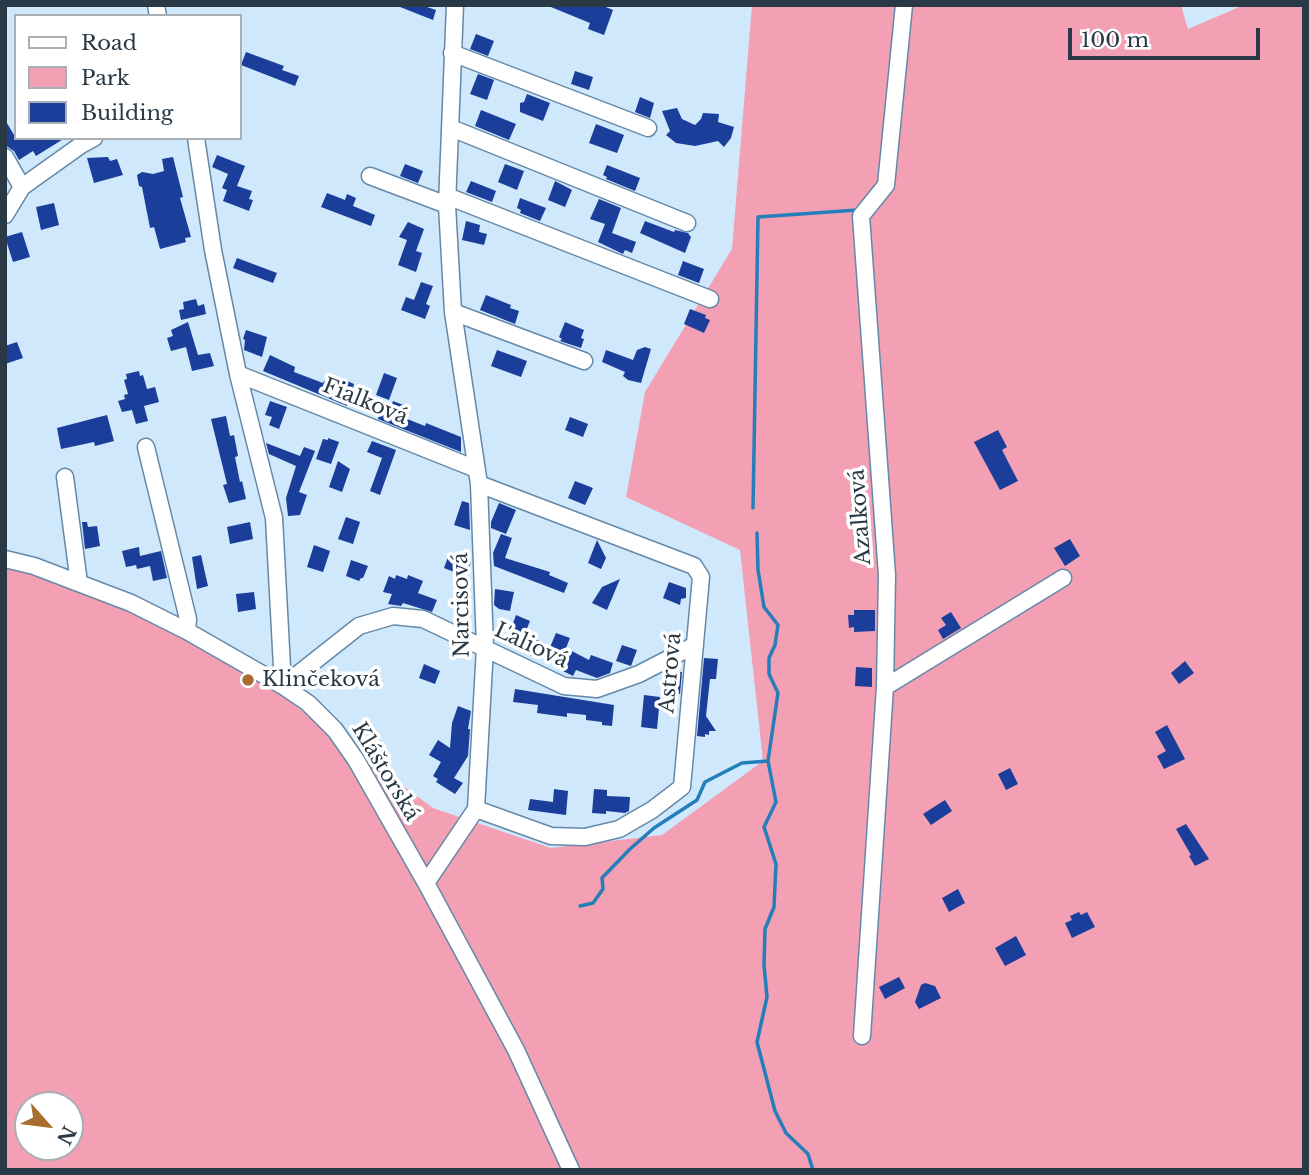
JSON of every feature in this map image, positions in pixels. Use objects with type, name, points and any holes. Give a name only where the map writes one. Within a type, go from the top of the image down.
[{"type":"street","name":"Narcisová","points":[[455,5],[447,200],[453,312],[478,477],[485,647],[476,809]]},
{"type":"street","name":"Azalková","points":[[862,1036],[885,687],[887,575],[860,216],[886,185],[904,5]]},
{"type":"street","points":[[452,53],[648,128]]},
{"type":"street","points":[[451,128],[687,223]]},
{"type":"street","points":[[5,215],[22,187],[90,140]]},
{"type":"street","points":[[196,140],[212,250],[238,374],[274,518],[283,686]]},
{"type":"street","points":[[5,157],[22,187]]},
{"type":"street","points":[[370,176],[447,200],[710,299]]},
{"type":"street","points":[[453,312],[584,361]]},
{"type":"street","name":"Fialková","points":[[238,374],[694,566]]},
{"type":"street","points":[[146,447],[188,619],[187,631]]},
{"type":"street","points":[[65,477],[79,583]]},
{"type":"street","name":"Kláštorská","points":[[5,559],[131,603],[187,631],[309,703],[335,730],[363,772],[426,883],[516,1050],[571,1170]]},
{"type":"street","name":"Astrová","points":[[476,809],[551,836],[585,836],[619,828],[652,810],[682,787],[701,577],[694,566]]},
{"type":"street","points":[[885,687],[1063,578]]},
{"type":"street","name":"Ľaliová","points":[[283,686],[359,626],[393,616],[423,620],[564,686],[597,690],[639,674],[695,645]]},
{"type":"street","points":[[426,883],[476,809]]},
{"type":"green space","points":[[752,5],[1181,5],[1188,29],[1244,5],[1304,5],[1304,1170],[5,1170],[5,567],[85,589],[231,658],[433,808],[551,848],[662,835],[763,761],[740,550],[626,497],[645,392],[732,249]]},
{"type":"building","points":[[395,5],[421,5],[436,10],[433,20]]},
{"type":"building","points":[[546,5],[601,5],[613,10],[604,35],[588,29],[590,23]]},
{"type":"building","points":[[476,34],[494,41],[488,56],[470,49]]},
{"type":"building","points":[[246,52],[284,66],[282,70],[299,76],[295,86],[242,65]]},
{"type":"building","points":[[575,71],[593,77],[589,90],[571,84]]},
{"type":"building","points":[[478,74],[494,80],[487,100],[470,94]]},
{"type":"building","points":[[527,94],[550,103],[543,121],[520,112],[520,103],[524,102]]},
{"type":"building","points":[[640,97],[654,103],[650,118],[635,112]]},
{"type":"building","points":[[677,108],[682,119],[695,125],[703,113],[719,114],[718,122],[734,127],[731,138],[724,147],[718,141],[695,146],[676,143],[666,135],[670,131],[662,111]]},
{"type":"building","points":[[481,110],[516,124],[509,140],[475,126]]},
{"type":"building","points":[[5,120],[14,135],[14,140],[62,140],[36,156],[33,151],[19,160],[14,151],[5,145]]},
{"type":"building","points":[[596,124],[624,135],[617,153],[589,143]]},
{"type":"building","points":[[217,155],[245,166],[237,186],[252,191],[249,199],[253,200],[249,211],[223,201],[227,190],[222,188],[228,174],[212,167]]},
{"type":"building","points":[[108,157],[110,161],[117,159],[123,175],[94,183],[87,158]]},
{"type":"building","points":[[173,157],[183,197],[180,198],[191,237],[185,238],[186,242],[160,249],[154,227],[150,228],[137,175],[142,172],[153,174],[164,171],[162,159]]},
{"type":"building","points":[[405,164],[423,171],[418,183],[400,176]]},
{"type":"building","points":[[505,164],[524,171],[517,190],[498,182]]},
{"type":"building","points":[[607,165],[640,178],[635,191],[606,179],[603,175]]},
{"type":"building","points":[[471,181],[496,191],[492,202],[466,192]]},
{"type":"building","points":[[555,181],[572,190],[565,207],[548,200]]},
{"type":"building","points":[[327,193],[345,200],[347,194],[356,198],[353,206],[375,215],[371,226],[321,207]]},
{"type":"building","points":[[520,198],[546,208],[540,221],[520,213],[521,210],[517,208]]},
{"type":"building","points":[[599,199],[621,208],[612,233],[636,242],[632,253],[625,250],[623,254],[598,242],[605,224],[590,219]]},
{"type":"building","points":[[54,203],[59,225],[41,230],[36,207]]},
{"type":"building","points":[[466,221],[480,225],[479,232],[487,234],[484,245],[462,240]]},
{"type":"building","points":[[645,221],[674,232],[688,233],[691,237],[685,253],[640,233]]},
{"type":"building","points":[[408,222],[424,229],[416,251],[422,253],[416,272],[398,265],[407,240],[399,237]]},
{"type":"building","points":[[22,232],[30,257],[13,262],[5,237]]},
{"type":"building","points":[[237,258],[277,273],[273,283],[233,268]]},
{"type":"building","points":[[683,261],[704,269],[699,283],[678,275]]},
{"type":"building","points":[[421,282],[433,286],[426,304],[430,306],[425,319],[401,310],[406,297],[414,300]]},
{"type":"building","points":[[486,295],[519,311],[515,324],[480,310]]},
{"type":"building","points":[[196,299],[198,306],[204,304],[206,314],[181,320],[179,310],[184,309],[183,302]]},
{"type":"building","points":[[690,309],[706,315],[705,318],[710,320],[704,333],[684,324]]},
{"type":"building","points":[[188,322],[198,355],[210,353],[214,366],[192,371],[186,347],[171,351],[167,338],[173,336],[171,330]]},
{"type":"building","points":[[565,322],[584,330],[581,348],[560,341]]},
{"type":"building","points":[[246,330],[267,337],[262,357],[244,350]]},
{"type":"building","points":[[17,342],[23,358],[5,364],[5,346]]},
{"type":"building","points":[[645,347],[651,349],[641,383],[628,380],[623,376],[625,372],[602,362],[606,350],[633,360],[637,350]]},
{"type":"building","points":[[497,350],[527,361],[521,377],[491,366]]},
{"type":"building","points":[[270,355],[295,367],[294,372],[323,383],[324,381],[339,387],[343,379],[354,384],[352,391],[371,398],[366,411],[348,404],[347,406],[263,371]]},
{"type":"building","points":[[139,371],[147,389],[155,387],[159,402],[144,406],[148,421],[136,424],[132,410],[122,412],[118,401],[125,399],[124,395],[128,394],[124,380],[127,379],[126,374]]},
{"type":"building","points":[[384,373],[397,378],[389,400],[376,395]]},
{"type":"building","points":[[270,401],[287,407],[279,429],[269,425],[272,417],[265,415]]},
{"type":"building","points":[[393,401],[406,406],[402,417],[461,437],[461,452],[378,419],[381,410],[389,413]]},
{"type":"building","points":[[107,415],[114,441],[95,446],[94,442],[61,449],[57,428]]},
{"type":"building","points":[[226,416],[230,436],[234,435],[238,456],[235,457],[246,499],[229,503],[211,419]]},
{"type":"building","points":[[570,417],[588,424],[583,437],[565,430]]},
{"type":"building","points":[[998,430],[1007,447],[1002,450],[1018,481],[1000,490],[974,442]]},
{"type":"building","points":[[323,439],[339,442],[331,464],[316,459]]},
{"type":"building","points":[[372,441],[396,450],[380,495],[370,491],[382,458],[367,452]]},
{"type":"building","points":[[266,443],[300,456],[304,447],[315,451],[299,492],[307,495],[300,515],[288,516],[286,498],[296,466],[269,454]]},
{"type":"building","points":[[338,461],[350,469],[342,492],[329,487]]},
{"type":"building","points":[[575,481],[593,488],[585,505],[568,498]]},
{"type":"building","points":[[462,501],[469,503],[470,530],[454,525]]},
{"type":"building","points":[[499,503],[516,510],[506,534],[491,528]]},
{"type":"building","points":[[346,517],[360,522],[353,544],[338,539]]},
{"type":"building","points":[[82,522],[87,522],[88,527],[97,526],[100,546],[85,549]]},
{"type":"building","points":[[250,522],[253,539],[230,544],[227,527]]},
{"type":"building","points":[[501,534],[512,538],[505,558],[550,572],[549,575],[568,583],[564,593],[494,566],[493,553]]},
{"type":"building","points":[[1070,539],[1080,556],[1065,566],[1054,548]]},
{"type":"building","points":[[597,540],[606,558],[601,569],[588,563]]},
{"type":"building","points":[[314,545],[330,551],[323,572],[307,567]]},
{"type":"building","points":[[139,547],[140,556],[161,551],[167,578],[153,581],[150,566],[137,569],[136,565],[126,567],[122,551]]},
{"type":"building","points":[[449,554],[471,562],[464,579],[444,568]]},
{"type":"building","points":[[201,555],[208,586],[197,589],[192,557]]},
{"type":"building","points":[[351,560],[368,566],[359,581],[346,576]]},
{"type":"building","points":[[396,575],[407,579],[408,575],[423,581],[418,593],[437,600],[432,612],[403,603],[401,606],[388,604],[392,594],[383,592],[389,576],[395,579]]},
{"type":"building","points":[[620,579],[607,610],[592,603],[602,587]]},
{"type":"building","points":[[669,582],[686,588],[686,598],[681,599],[680,605],[663,598]]},
{"type":"building","points":[[495,589],[514,592],[510,611],[494,605]]},
{"type":"building","points":[[254,592],[256,609],[238,612],[236,594]]},
{"type":"building","points":[[854,610],[875,610],[875,631],[854,632],[854,627],[849,628],[848,615],[854,615]]},
{"type":"building","points":[[951,612],[961,628],[943,639],[938,630],[946,625],[941,618]]},
{"type":"building","points":[[516,615],[530,621],[521,643],[508,637]]},
{"type":"building","points":[[556,633],[570,638],[566,648],[589,660],[591,655],[613,663],[610,673],[597,678],[576,670],[573,676],[563,671],[568,660],[548,652]]},
{"type":"building","points":[[531,637],[545,643],[539,659],[525,653]]},
{"type":"building","points":[[622,645],[637,650],[631,666],[616,661]]},
{"type":"building","points":[[704,658],[718,659],[716,679],[710,679],[706,716],[716,731],[709,731],[709,735],[705,734],[705,737],[697,736]]},
{"type":"building","points":[[1185,661],[1194,673],[1179,684],[1171,673]]},
{"type":"building","points":[[424,664],[440,671],[435,684],[419,678]]},
{"type":"building","points":[[856,667],[872,668],[872,687],[855,686]]},
{"type":"building","points":[[667,671],[682,672],[680,694],[664,693]]},
{"type":"building","points":[[515,689],[614,705],[612,726],[586,720],[586,715],[567,713],[567,717],[537,713],[538,705],[513,702]]},
{"type":"building","points":[[644,695],[660,697],[657,729],[641,727]]},
{"type":"building","points":[[458,706],[471,711],[468,756],[454,778],[463,783],[455,794],[436,782],[438,779],[433,776],[441,762],[429,755],[438,740],[450,748],[452,723]]},
{"type":"building","points":[[1167,725],[1185,759],[1164,769],[1157,756],[1166,751],[1155,732]]},
{"type":"building","points":[[1010,768],[1018,784],[1006,790],[998,774]]},
{"type":"building","points":[[554,789],[568,791],[566,815],[528,810],[530,799],[553,802]]},
{"type":"building","points":[[594,789],[607,790],[607,796],[630,797],[629,811],[592,813]]},
{"type":"building","points":[[945,800],[952,811],[931,825],[923,814]]},
{"type":"building","points":[[1186,824],[1209,859],[1195,866],[1176,829]]},
{"type":"building","points":[[958,889],[965,903],[949,912],[942,898]]},
{"type":"building","points":[[1079,912],[1081,915],[1087,912],[1095,927],[1072,938],[1065,923],[1072,920],[1070,916]]},
{"type":"building","points":[[1016,936],[1026,955],[1005,966],[995,948]]},
{"type":"building","points":[[899,977],[905,988],[885,999],[879,987]]},
{"type":"building","points":[[925,983],[935,986],[941,998],[919,1009],[915,1002],[921,985]]},
{"type":"waterway","points":[[753,508],[758,217],[857,210]]},
{"type":"waterway","points":[[757,533],[758,570],[764,607],[778,625],[775,645],[769,658],[769,674],[778,693],[768,761],[776,802],[764,827],[776,864],[774,907],[765,929],[767,997],[757,1042],[775,1111],[786,1133],[808,1154],[813,1170]]},
{"type":"waterway","points":[[580,906],[593,903],[603,889],[602,878],[630,849],[654,828],[697,800],[705,782],[742,763],[768,761]]},
{"type":"place","name":"Klinčeková","points":[[248,680]]}]
